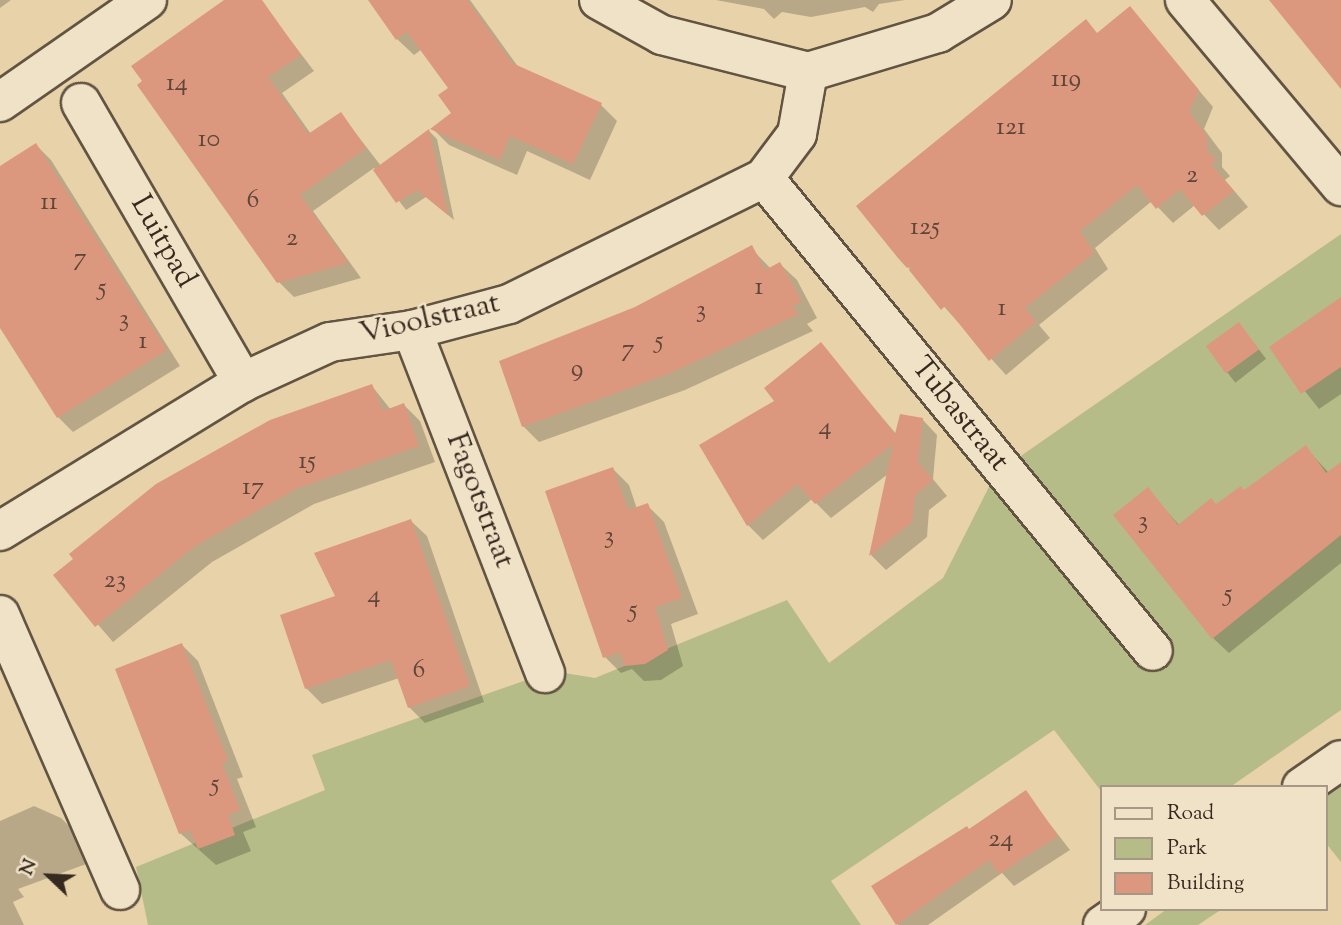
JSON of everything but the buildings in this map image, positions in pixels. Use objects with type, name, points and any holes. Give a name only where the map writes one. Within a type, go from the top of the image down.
[{"type":"street","points":[[0,102],[147,0]]},
{"type":"street","points":[[598,0],[662,35],[808,72],[938,33],[992,0]]},
{"type":"street","points":[[1185,0],[1341,186]]},
{"type":"street","name":"Vioolstraat","points":[[0,531],[243,382],[330,342],[412,330],[509,304],[764,178],[797,134],[808,72]]},
{"type":"street","name":"Luitpad","points":[[82,103],[243,382]]},
{"type":"street","name":"Tubastraat","points":[[764,178],[1153,651]]},
{"type":"street","name":"Fagotstraat","points":[[412,330],[545,673]]},
{"type":"street","points":[[0,615],[120,890]]},
{"type":"street","points":[[1305,785],[1341,760]]},
{"type":"street","points":[[1103,925],[1123,911]]},
{"type":"green space","points":[[1341,234],[1341,710],[1233,785],[1100,785],[1100,790],[1054,730],[831,881],[861,925],[148,925],[136,867],[325,790],[312,755],[552,671],[595,678],[787,600],[829,663],[943,578],[996,473]]},
{"type":"green space","points":[[1341,786],[1341,862],[1327,844],[1327,796]]},
{"type":"green space","points":[[1164,911],[1219,911],[1198,925],[1145,925]]}]
